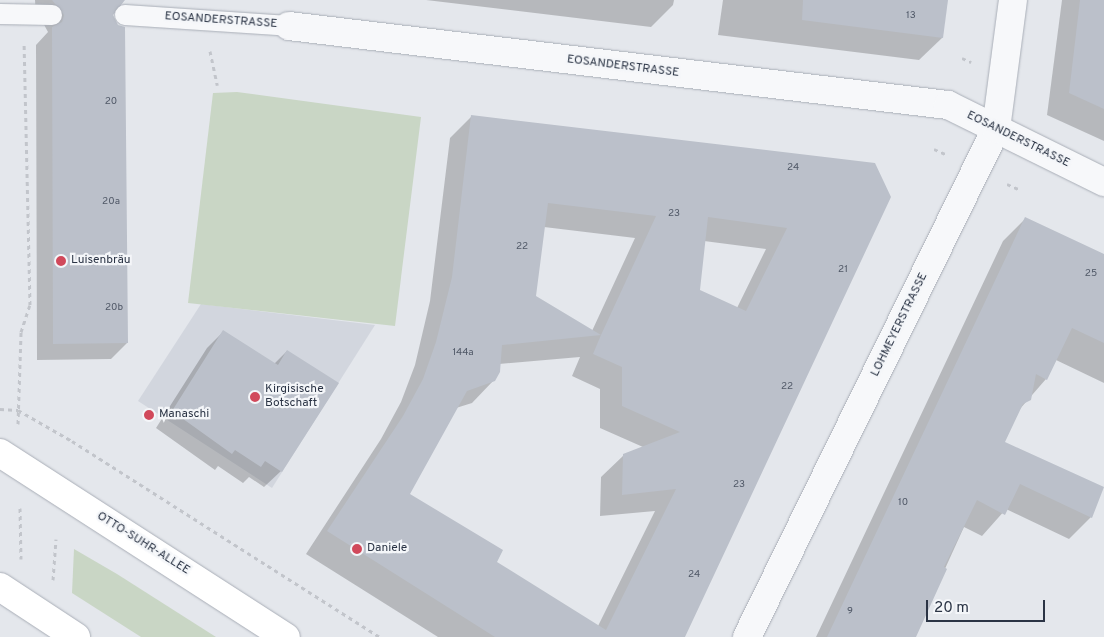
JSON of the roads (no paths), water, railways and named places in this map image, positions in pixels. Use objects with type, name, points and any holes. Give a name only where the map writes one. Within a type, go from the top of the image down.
[{"type":"main road","name":"OTTO-SUHR-ALLEE","points":[[0,453],[286,637]]},
{"type":"main road","points":[[0,587],[76,637]]},
{"type":"street","name":"LOHMEYERSTRASSE","points":[[747,637],[996,129],[1013,0]]},
{"type":"street","name":"EOSANDERSTRASSE","points":[[289,26],[948,105],[1104,182]]},
{"type":"lane","points":[[0,14],[52,15]]},
{"type":"lane","name":"EOSANDERSTRASSE","points":[[125,15],[289,26]]},
{"type":"place","name":"Luisenbräu","points":[[61,261]]},
{"type":"place","name":"Kirgisische Botschaft","points":[[255,397]]},
{"type":"place","name":"Manaschi","points":[[149,415]]},
{"type":"place","name":"Daniele","points":[[357,549]]}]
